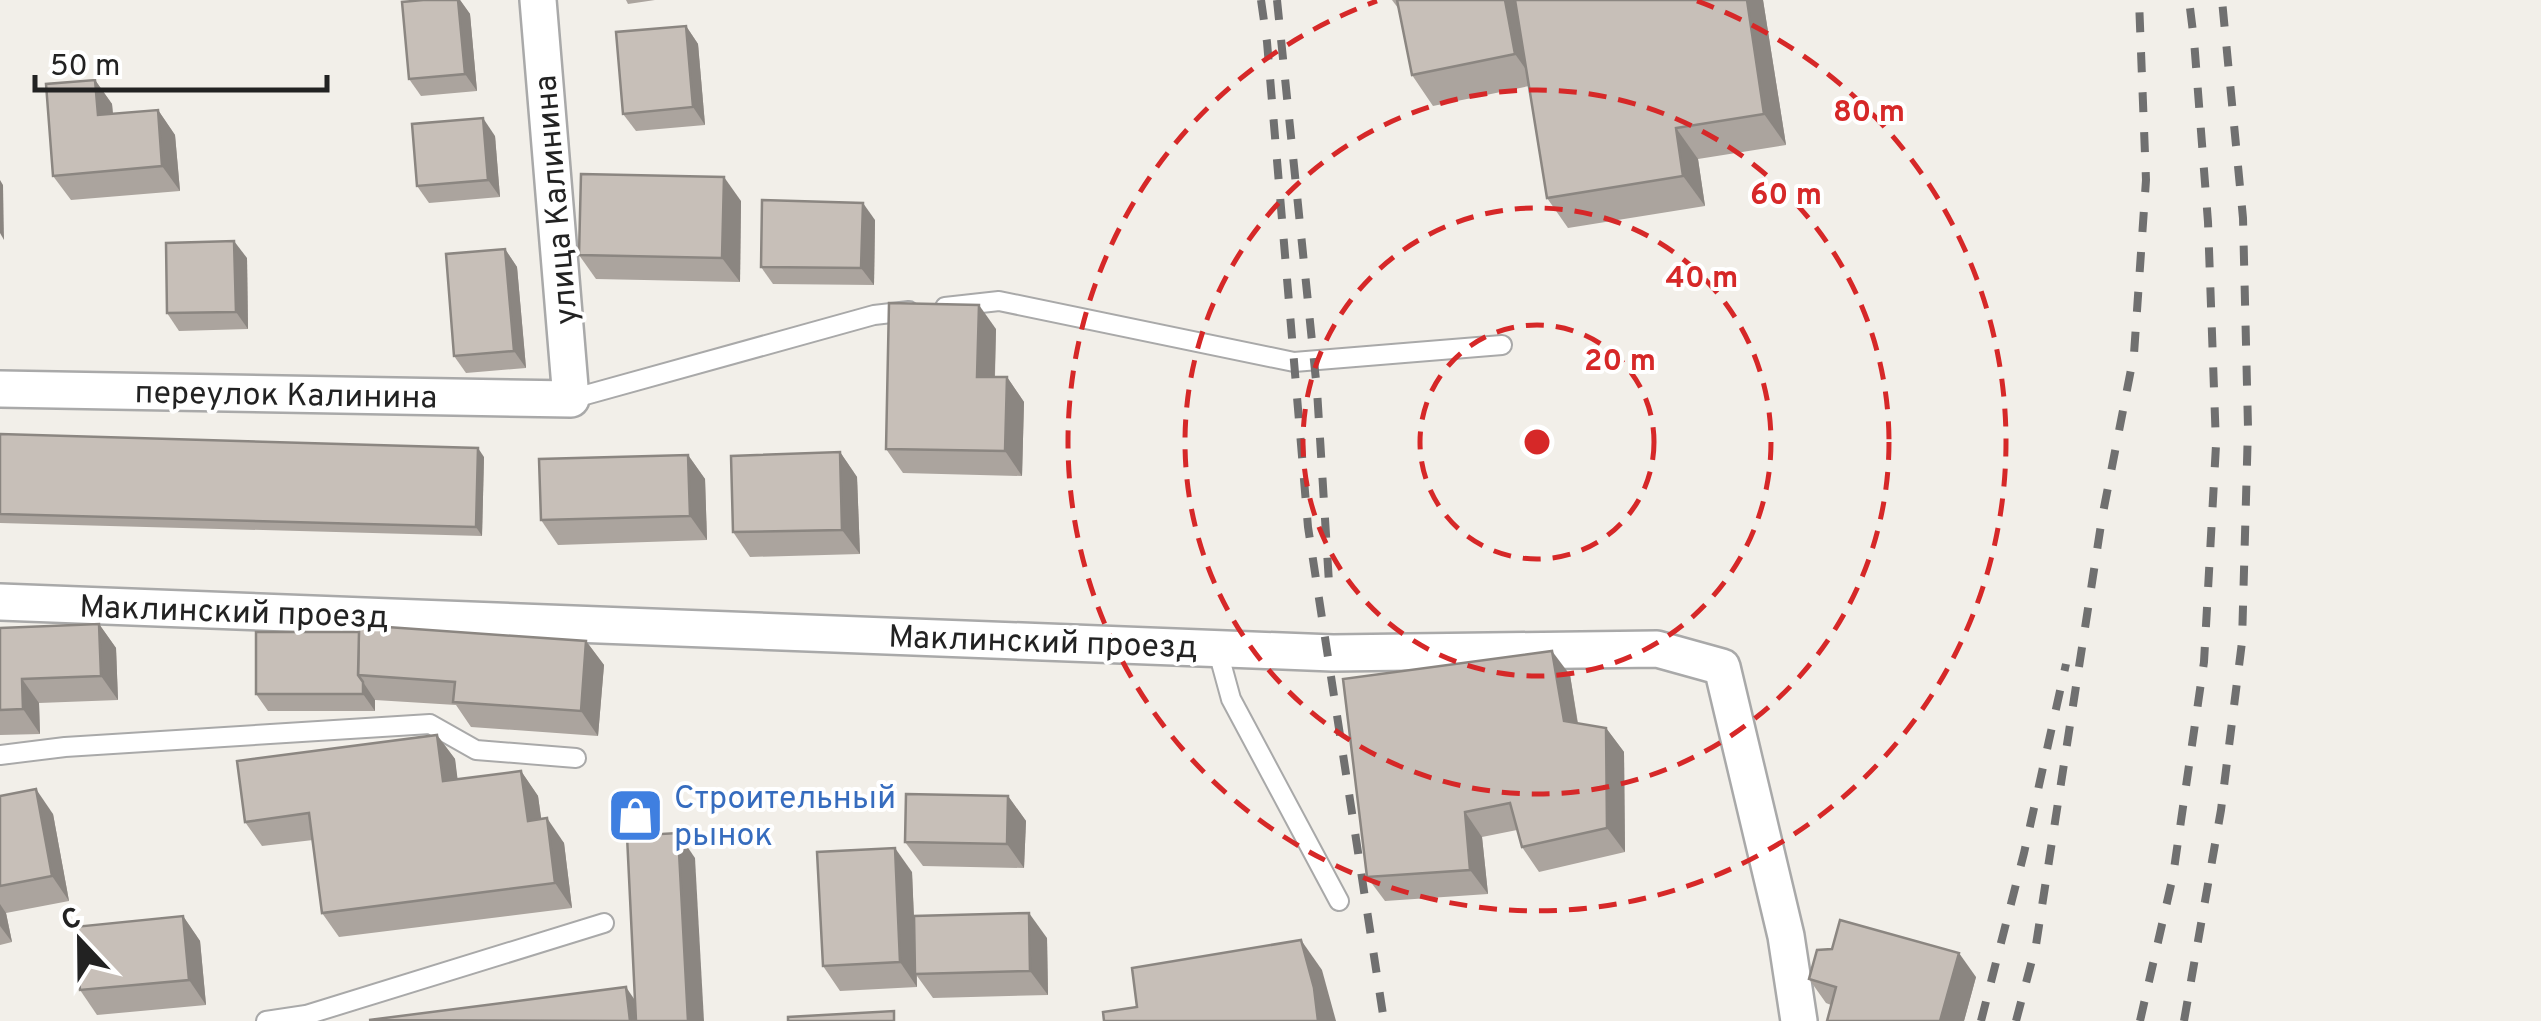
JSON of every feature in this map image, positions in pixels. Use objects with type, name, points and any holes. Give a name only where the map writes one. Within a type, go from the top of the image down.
[{"type":"street","name":"улица Калинина","points":[[538,0],[571,399]]},
{"type":"street","name":"переулок Калинина","points":[[0,389],[571,399]]},
{"type":"street","name":"Маклинский проезд","points":[[0,602],[1333,653],[1657,649],[1722,666],[1786,936],[1799,1021]]},
{"type":"lane","points":[[571,399],[874,315],[999,301],[1294,362],[1502,345]]},
{"type":"lane","points":[[1216,648],[1231,699],[1340,901]]},
{"type":"lane","points":[[0,755],[65,747],[430,724],[476,750],[576,758]]},
{"type":"lane","points":[[266,1021],[306,1015],[604,923]]},
{"type":"building","points":[[458,0],[465,74],[409,79],[402,2]]},
{"type":"building","points":[[1397,0],[1505,0],[1515,54],[1412,75]]},
{"type":"building","points":[[1515,0],[1747,0],[1764,114],[1676,128],[1683,176],[1547,198]]},
{"type":"building","points":[[686,26],[693,107],[623,114],[616,32]]},
{"type":"building","points":[[95,80],[98,115],[158,110],[162,166],[53,176],[46,84]]},
{"type":"building","points":[[483,118],[488,180],[417,186],[412,124]]},
{"type":"building","points":[[581,174],[724,177],[722,258],[579,255]]},
{"type":"building","points":[[762,200],[863,203],[861,268],[761,267]]},
{"type":"building","points":[[234,241],[236,312],[167,313],[166,243]]},
{"type":"building","points":[[505,249],[514,351],[454,356],[446,254]]},
{"type":"building","points":[[889,303],[979,305],[977,377],[1007,377],[1005,451],[886,449]]},
{"type":"building","points":[[0,434],[478,448],[476,527],[0,514]]},
{"type":"building","points":[[840,452],[842,530],[733,532],[731,456]]},
{"type":"building","points":[[688,455],[690,516],[541,520],[539,459]]},
{"type":"building","points":[[99,624],[101,676],[22,679],[23,709],[0,710],[0,628]]},
{"type":"building","points":[[359,625],[586,641],[581,711],[453,702],[455,682],[358,675]]},
{"type":"building","points":[[256,632],[359,632],[358,675],[363,682],[363,694],[256,694]]},
{"type":"building","points":[[1552,651],[1564,721],[1606,728],[1607,828],[1522,847],[1510,803],[1465,812],[1470,870],[1367,877],[1343,679]]},
{"type":"building","points":[[437,735],[443,781],[521,771],[528,821],[547,818],[555,883],[322,913],[309,813],[245,822],[237,761]]},
{"type":"building","points":[[36,789],[52,876],[0,886],[0,796]]},
{"type":"building","points":[[906,794],[1008,796],[1007,844],[905,842]]},
{"type":"building","points":[[678,833],[688,1021],[636,1021],[627,836]]},
{"type":"building","points":[[895,848],[900,962],[823,966],[817,852]]},
{"type":"building","points":[[1029,913],[1030,971],[915,974],[914,916]]},
{"type":"building","points":[[183,916],[189,980],[80,990],[74,927]]},
{"type":"building","points":[[1840,920],[1959,953],[1940,1021],[1827,1021],[1836,987],[1809,979],[1817,950],[1832,949]]},
{"type":"building","points":[[1301,940],[1318,1021],[1104,1021],[1103,1012],[1137,1007],[1132,968]]},
{"type":"building","points":[[626,987],[630,1021],[369,1020]]},
{"type":"building","points":[[894,1011],[894,1021],[788,1021],[788,1017]]},
{"type":"railway","points":[[1261,0],[1308,527],[1384,1021]]},
{"type":"railway","points":[[1277,0],[1317,390],[1329,583]]},
{"type":"railway","points":[[2016,1021],[2036,945],[2102,518],[2134,354],[2146,180],[2139,0]]},
{"type":"railway","points":[[2140,1021],[2173,876],[2204,662],[2216,445],[2208,222],[2189,0]]},
{"type":"railway","points":[[2184,1021],[2221,810],[2242,642],[2248,427],[2243,218],[2222,0]]},
{"type":"railway","points":[[1981,1021],[2066,664]]},
{"type":"place","name":"Строительный рынок","points":[[635,815]]}]
